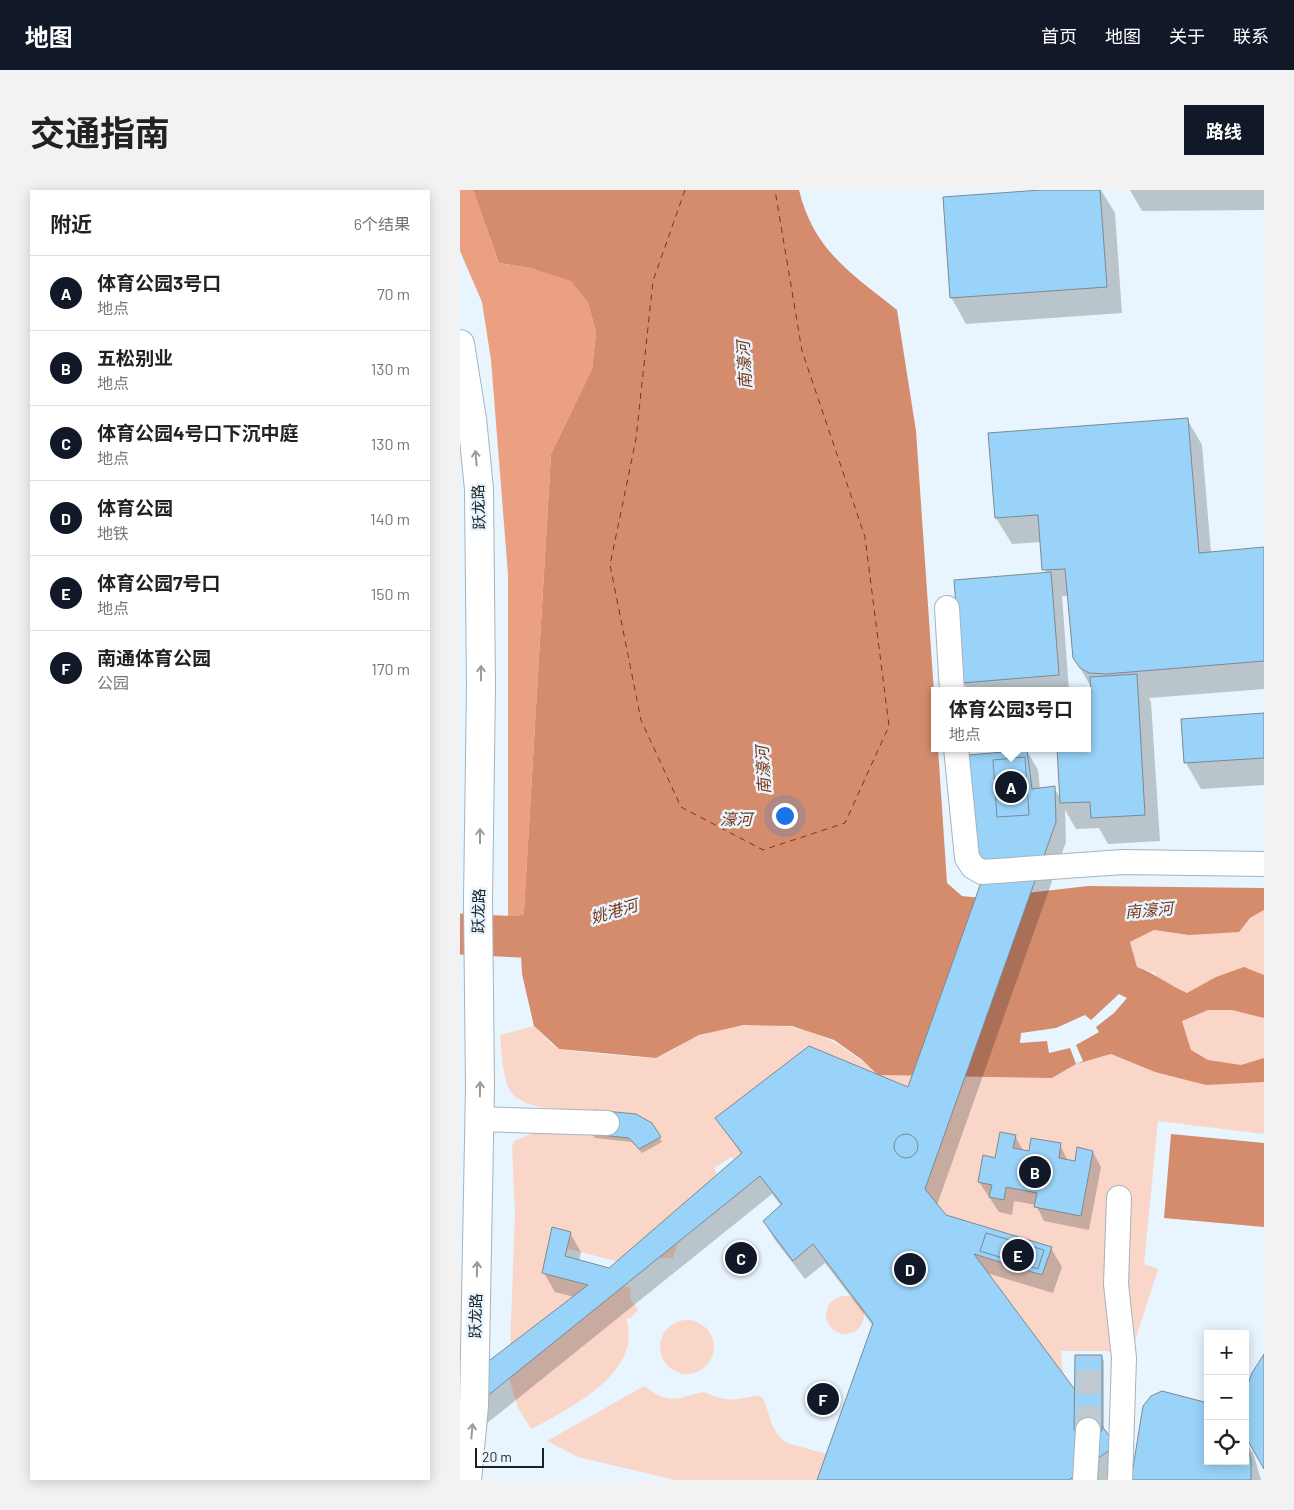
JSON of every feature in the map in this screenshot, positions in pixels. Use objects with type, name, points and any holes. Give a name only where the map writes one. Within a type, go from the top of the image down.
[{"type":"main road","name":"跃龙路","points":[[460,344],[472,419],[479,489],[470,873],[478,902],[479,1119],[474,1406],[468,1480]]},
{"type":"lane","points":[[947,608],[952,687]]},
{"type":"lane","points":[[956,752],[967,858],[973,866],[982,872],[1123,862],[1264,864]]},
{"type":"lane","points":[[479,1119],[607,1123]]},
{"type":"lane","points":[[1120,1198],[1116,1284],[1124,1358],[1120,1480]]},
{"type":"lane","points":[[1085,1480],[1088,1430]]},
{"type":"shaded area","points":[[460,190],[473,190],[499,263],[530,268],[571,280],[588,303],[596,332],[592,369],[551,454],[523,927],[508,929],[508,574],[491,360],[482,302],[460,251]]},
{"type":"shaded area","points":[[1264,910],[1264,1134],[1158,1121],[1144,1264],[1158,1269],[1129,1360],[1107,1351],[1061,1351],[1063,1374],[1116,1445],[1069,1480],[675,1480],[578,1457],[547,1441],[644,1386],[660,1396],[673,1399],[704,1392],[725,1399],[762,1397],[774,1428],[787,1443],[837,1457],[959,1400],[765,1178],[748,1173],[731,1157],[714,1168],[718,1178],[679,1238],[673,1258],[655,1258],[636,1266],[556,1246],[552,1267],[631,1288],[630,1298],[638,1310],[631,1318],[626,1319],[629,1338],[624,1356],[614,1372],[583,1399],[532,1429],[530,1427],[518,1408],[509,1378],[515,1213],[512,1147],[514,1141],[536,1132],[591,1134],[594,1110],[545,1108],[521,1101],[513,1094],[505,1078],[500,1035],[534,1026],[549,1042],[559,1049],[657,1057],[701,1035],[727,1028],[774,1025],[796,1028],[838,1045],[858,1058],[878,1075],[1052,1078],[1076,1064],[1111,1054],[1155,1072],[1191,1050],[1182,1021],[1155,973],[1137,967],[1130,942],[1154,930],[1189,935],[1250,918]]},
{"type":"shaded area","points":[[845,1296],[859,1301],[864,1315],[859,1329],[845,1334],[831,1329],[826,1315],[831,1301]]},
{"type":"shaded area","points":[[687,1320],[697,1322],[706,1328],[712,1337],[714,1347],[712,1357],[706,1366],[697,1372],[687,1374],[677,1372],[668,1366],[662,1357],[660,1347],[662,1337],[668,1328],[677,1322]]},
{"type":"water","name":"濠河","points":[[473,190],[799,190],[814,229],[824,245],[850,272],[897,310],[916,431],[934,687],[931,687],[931,752],[938,752],[947,883],[962,896],[982,898],[1088,886],[1264,888],[1264,910],[1250,918],[1239,932],[1189,935],[1154,930],[1130,942],[1137,967],[1187,993],[1216,977],[1244,967],[1264,975],[1264,1018],[1232,1010],[1208,1010],[1182,1021],[1191,1050],[1208,1060],[1241,1065],[1264,1058],[1264,1082],[1206,1085],[1155,1072],[1111,1054],[1076,1064],[1052,1078],[878,1075],[861,1059],[834,1040],[792,1026],[744,1025],[699,1035],[656,1058],[559,1049],[534,1026],[522,974],[520,937],[523,927],[551,454],[592,369],[596,332],[588,303],[571,281],[530,268],[499,263]]},
{"type":"water","points":[[1171,1134],[1264,1143],[1264,1227],[1164,1218]]},
{"type":"pier","points":[[1119,994],[1127,998],[1114,1013],[1096,1027],[1099,1032],[1076,1045],[1083,1061],[1076,1064],[1070,1048],[1049,1053],[1047,1041],[1020,1043],[1021,1033],[1056,1028],[1085,1015],[1091,1020]]},
{"type":"building","points":[[1041,190],[1100,190],[1107,287],[950,298],[943,197]]},
{"type":"building","points":[[1188,418],[1199,553],[1264,547],[1264,661],[1106,674],[1089,673],[1080,668],[1073,658],[1065,569],[1042,570],[1038,515],[995,518],[988,433]]},
{"type":"building","points":[[1051,572],[1059,675],[962,683],[954,580]]},
{"type":"building","points":[[1137,674],[1145,815],[1091,818],[1090,802],[1060,803],[1057,752],[1091,752],[1090,677]]},
{"type":"building","points":[[1264,713],[1264,758],[1184,763],[1181,719]]},
{"type":"building","points":[[1027,752],[1032,789],[1055,786],[1056,822],[925,1189],[946,1215],[1052,1247],[1042,1275],[974,1254],[1116,1445],[1069,1480],[817,1480],[873,1323],[813,1244],[793,1261],[763,1221],[782,1204],[760,1176],[460,1418],[460,1383],[588,1285],[542,1273],[552,1227],[571,1232],[565,1256],[609,1268],[742,1153],[715,1118],[809,1046],[908,1087],[988,863],[964,852],[957,756]]},
{"type":"building","points":[[1025,757],[1029,815],[997,817],[993,760]]},
{"type":"building","points":[[594,1110],[636,1114],[652,1123],[661,1137],[639,1149],[629,1138],[591,1134]]},
{"type":"building","points":[[1000,1132],[1016,1135],[1013,1148],[1029,1151],[1031,1138],[1061,1143],[1059,1158],[1075,1161],[1077,1147],[1093,1151],[1081,1216],[1034,1207],[1037,1193],[1006,1187],[1004,1200],[989,1197],[992,1185],[978,1182],[983,1155],[995,1158]]},
{"type":"building","points":[[906,1134],[914,1138],[918,1146],[914,1154],[906,1158],[898,1154],[894,1146],[898,1138]]},
{"type":"building","points":[[986,1233],[1044,1250],[1038,1269],[980,1251]]},
{"type":"building","points":[[1264,1354],[1264,1469],[1249,1443],[1249,1381]]},
{"type":"building","points":[[1075,1355],[1102,1355],[1102,1431],[1074,1430]]},
{"type":"building","points":[[1162,1391],[1204,1402],[1204,1465],[1249,1465],[1249,1453],[1251,1459],[1251,1480],[1131,1480],[1143,1406],[1151,1396]]},
{"type":"waterway","name":"姚港河","points":[[460,934],[520,937],[574,922]]},
{"type":"ferry route","points":[[685,190],[653,281],[636,439],[610,565],[641,720],[681,807],[763,850],[845,823],[889,726],[865,537],[802,351],[775,190]]},
{"type":"tunnel","points":[[1088,1430],[1089,1357]]},
{"type":"place","name":"体育公园3号口","points":[[1011,787]]},
{"type":"place","name":"五松别业","points":[[1035,1172]]},
{"type":"place","name":"体育公园7号口","points":[[1018,1255]]},
{"type":"place","name":"体育公园4号口下沉中庭","points":[[741,1258]]},
{"type":"place","name":"体育公园","points":[[910,1269]]},
{"type":"place","name":"南通体育公园","points":[[823,1399]]},
{"type":"water label","name":"南濠河","points":[[744,365]]},
{"type":"water label","name":"南濠河","points":[[763,770]]},
{"type":"water label","name":"南濠河","points":[[1149,910]]}]
